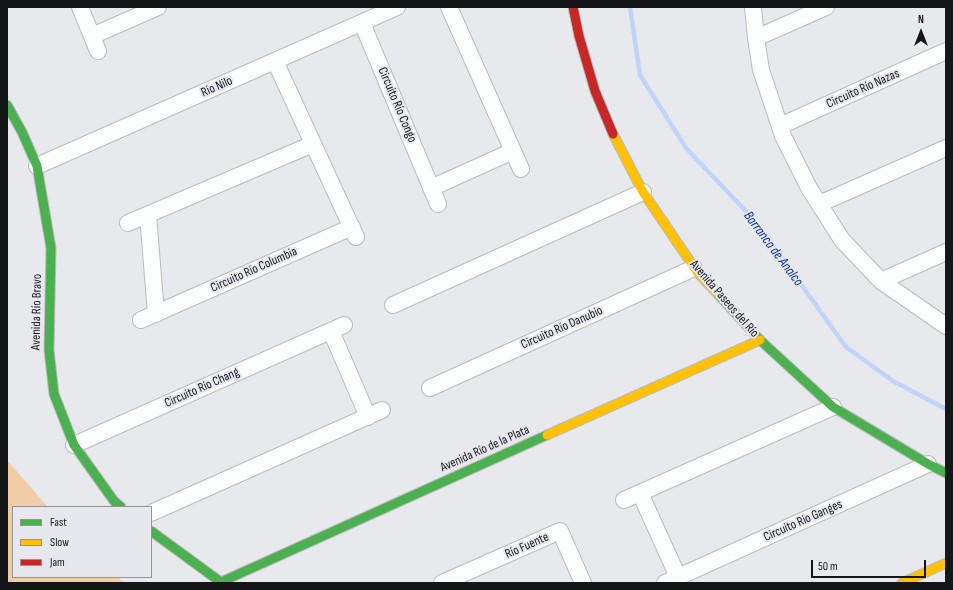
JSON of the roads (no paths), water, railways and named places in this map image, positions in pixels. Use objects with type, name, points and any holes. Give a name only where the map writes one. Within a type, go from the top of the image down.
[{"type":"street","points":[[80,7],[98,51]]},
{"type":"street","points":[[92,36],[158,7]]},
{"type":"street","name":"Río Nilo","points":[[37,166],[397,7]]},
{"type":"street","points":[[449,7],[521,169]]},
{"type":"street","name":"Avenida Paseos del Río","points":[[573,7],[579,36],[595,91],[612,133],[643,192],[694,268],[760,340],[833,408],[946,473]]},
{"type":"street","points":[[754,7],[756,38],[761,70],[780,126],[809,188],[842,240],[881,281],[946,326]]},
{"type":"street","points":[[756,38],[826,7]]},
{"type":"street","name":"Circuito Río Congo","points":[[362,23],[438,204]]},
{"type":"street","name":"Circuito Río Nazas","points":[[780,126],[946,51]]},
{"type":"street","name":"Circuito Río Columbia","points":[[148,215],[148,317],[354,232],[275,61]]},
{"type":"street","name":"Avenida Río Bravo","points":[[7,105],[37,166],[51,248],[49,350],[54,394],[74,445],[114,501],[120,506]]},
{"type":"street","points":[[128,223],[313,144]]},
{"type":"street","points":[[819,204],[946,148]]},
{"type":"street","points":[[432,188],[513,151]]},
{"type":"street","points":[[392,305],[643,192]]},
{"type":"street","points":[[881,281],[946,252]]},
{"type":"street","name":"Circuito Río Danubio","points":[[430,388],[694,268]]},
{"type":"street","name":"Circuito Río Chang","points":[[74,445],[337,328],[368,417]]},
{"type":"street","name":"Avenida Río de la Plata","points":[[221,583],[760,340]]},
{"type":"street","points":[[624,500],[833,408]]},
{"type":"street","points":[[152,513],[382,410]]},
{"type":"street","name":"Circuito Río Ganges","points":[[640,493],[671,580],[928,464]]},
{"type":"street","name":"Río Fuente","points":[[442,583],[560,531],[583,583]]},
{"type":"street","points":[[152,532],[221,583]]},
{"type":"street","points":[[902,583],[946,563]]},
{"type":"waterway","name":"Barranca de Analco","points":[[630,7],[640,75],[686,148],[757,223],[846,347],[893,381],[946,409]]}]
